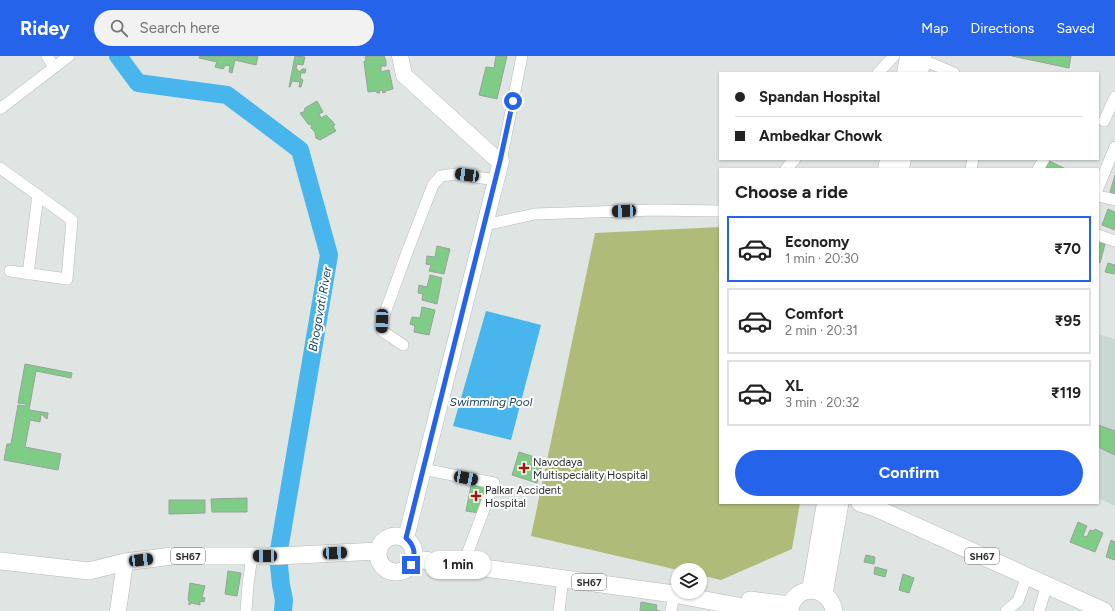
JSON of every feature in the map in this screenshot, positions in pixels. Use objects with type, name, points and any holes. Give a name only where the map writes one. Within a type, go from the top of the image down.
[{"type":"main road","points":[[817,592],[840,504]]},
{"type":"main road","name":"SH67","points":[[863,504],[878,509],[1104,611]]},
{"type":"main road","points":[[388,537],[403,537],[410,542],[413,547],[414,556],[411,565],[407,569],[395,572],[389,570],[380,563],[378,551],[383,540],[388,537]]},
{"type":"main road","name":"SH67","points":[[0,561],[89,571],[125,562],[172,556],[278,556],[378,551]]},
{"type":"main road","name":"SH67","points":[[414,556],[563,578],[671,591]]},
{"type":"main road","points":[[464,563],[671,591]]},
{"type":"main road","points":[[707,594],[790,608],[797,596],[803,592],[817,592],[829,598],[834,611]]},
{"type":"main road","name":"SH67","points":[[707,599],[763,611]]},
{"type":"street","points":[[47,56],[54,67]]},
{"type":"street","points":[[0,109],[69,56]]},
{"type":"street","points":[[400,56],[404,75],[497,159]]},
{"type":"street","points":[[403,537],[422,469],[484,225],[497,159],[522,56]]},
{"type":"street","points":[[879,72],[894,56]]},
{"type":"street","points":[[906,72],[918,61],[951,72]]},
{"type":"street","points":[[1106,122],[1115,97]]},
{"type":"street","points":[[1099,186],[1115,147]]},
{"type":"street","points":[[403,537],[489,179],[497,159]]},
{"type":"street","points":[[787,168],[794,160]]},
{"type":"street","points":[[0,168],[72,220],[67,279],[10,271]]},
{"type":"street","points":[[403,345],[382,331],[382,321],[433,185],[441,176],[456,174],[489,179]]},
{"type":"street","points":[[28,274],[38,195]]},
{"type":"street","points":[[1099,196],[1115,200]]},
{"type":"street","points":[[484,225],[535,214],[654,210],[719,211]]},
{"type":"street","points":[[1099,235],[1115,241]]},
{"type":"street","points":[[422,469],[494,483],[464,563]]},
{"type":"street","points":[[817,592],[825,504]]},
{"type":"street","points":[[246,611],[252,556]]},
{"type":"street","points":[[118,611],[125,562]]},
{"type":"street","points":[[1006,611],[1018,601],[1027,576]]},
{"type":"street","points":[[559,611],[563,578]]},
{"type":"street","points":[[1039,611],[1047,585]]},
{"type":"street","points":[[671,611],[674,599]]},
{"type":"shaded area","points":[[1099,334],[1115,339],[1115,506],[1099,498]]},
{"type":"green space","points":[[719,227],[719,504],[800,504],[792,549],[721,580],[707,577],[707,563],[671,563],[671,568],[531,536],[595,233]]},
{"type":"water","name":"Swimming Pool","points":[[486,311],[541,325],[511,440],[453,426]]},
{"type":"building","points":[[200,56],[258,56],[256,65],[235,60],[232,73],[229,72],[230,66],[226,65],[223,69],[215,67],[217,62],[199,58]]},
{"type":"building","points":[[295,56],[305,57],[303,65],[297,64],[296,68],[300,72],[302,69],[306,69],[305,73],[301,73],[300,78],[303,80],[301,87],[299,87],[300,82],[292,81],[289,87]]},
{"type":"building","points":[[384,56],[386,66],[381,66],[381,72],[389,70],[393,89],[383,93],[382,90],[379,91],[380,93],[377,93],[377,91],[368,92],[364,62],[366,59],[365,57]]},
{"type":"building","points":[[496,56],[507,56],[497,99],[479,95],[486,67],[494,68]]},
{"type":"building","points":[[1012,56],[1071,56],[1069,68]]},
{"type":"building","points":[[317,101],[323,112],[319,114],[321,118],[326,115],[335,125],[333,126],[336,131],[320,140],[316,138],[315,132],[311,128],[312,125],[308,124],[300,113],[304,112],[305,108]]},
{"type":"building","points":[[1045,160],[1047,160],[1064,168],[1041,168]]},
{"type":"building","points":[[1115,175],[1115,194],[1110,192]]},
{"type":"building","points":[[1108,209],[1115,212],[1115,230],[1102,225]]},
{"type":"building","points":[[1099,242],[1105,244],[1099,262]]},
{"type":"building","points":[[437,246],[450,249],[444,274],[429,271],[431,265],[426,264],[427,256],[435,257]]},
{"type":"building","points":[[1108,263],[1115,265],[1114,274],[1105,272]]},
{"type":"building","points":[[430,275],[442,278],[437,304],[422,300],[423,294],[418,293],[419,285],[427,287]]},
{"type":"building","points":[[422,307],[435,310],[429,335],[414,332],[415,326],[410,324],[412,317],[420,318]]},
{"type":"building","points":[[25,364],[72,373],[71,378],[36,371],[29,410],[48,413],[47,419],[41,414],[40,422],[30,420],[25,447],[61,454],[58,470],[4,460],[7,444],[11,444],[18,405],[26,406],[26,404],[18,403]]},
{"type":"building","points":[[1099,425],[1115,431],[1115,455],[1099,447]]},
{"type":"building","points":[[519,452],[544,460],[537,483],[512,475]]},
{"type":"building","points":[[472,480],[486,483],[480,513],[466,511]]},
{"type":"building","points":[[247,498],[247,512],[212,512],[211,499]]},
{"type":"building","points":[[169,500],[205,500],[205,513],[169,514]]},
{"type":"building","points":[[1078,522],[1087,526],[1083,536],[1087,537],[1090,530],[1094,531],[1095,529],[1103,533],[1095,552],[1070,542]]},
{"type":"building","points":[[1111,540],[1115,542],[1115,560],[1106,557]]},
{"type":"building","points":[[866,555],[875,557],[874,564],[864,562]]},
{"type":"building","points":[[875,567],[887,570],[885,577],[874,574]]},
{"type":"building","points":[[228,571],[241,573],[237,596],[225,594]]},
{"type":"building","points":[[903,574],[914,578],[909,593],[899,590]]},
{"type":"building","points":[[190,583],[205,586],[202,597],[205,598],[204,602],[200,601],[200,605],[192,603],[189,605],[188,600]]},
{"type":"building","points":[[641,602],[657,605],[656,610],[660,611],[640,611]]},
{"type":"waterway","name":"Bhogavati River","points":[[118,56],[138,83],[227,95],[300,150],[329,255],[278,556],[284,600],[283,611]]},
{"type":"place","name":"Navodaya Multispeciality Hospital","points":[[524,468]]},
{"type":"place","name":"Palkar Accident Hospital","points":[[476,496]]},
{"type":"route","points":[[411,565],[414,559],[413,547],[406,538],[500,161],[513,101]]}]
